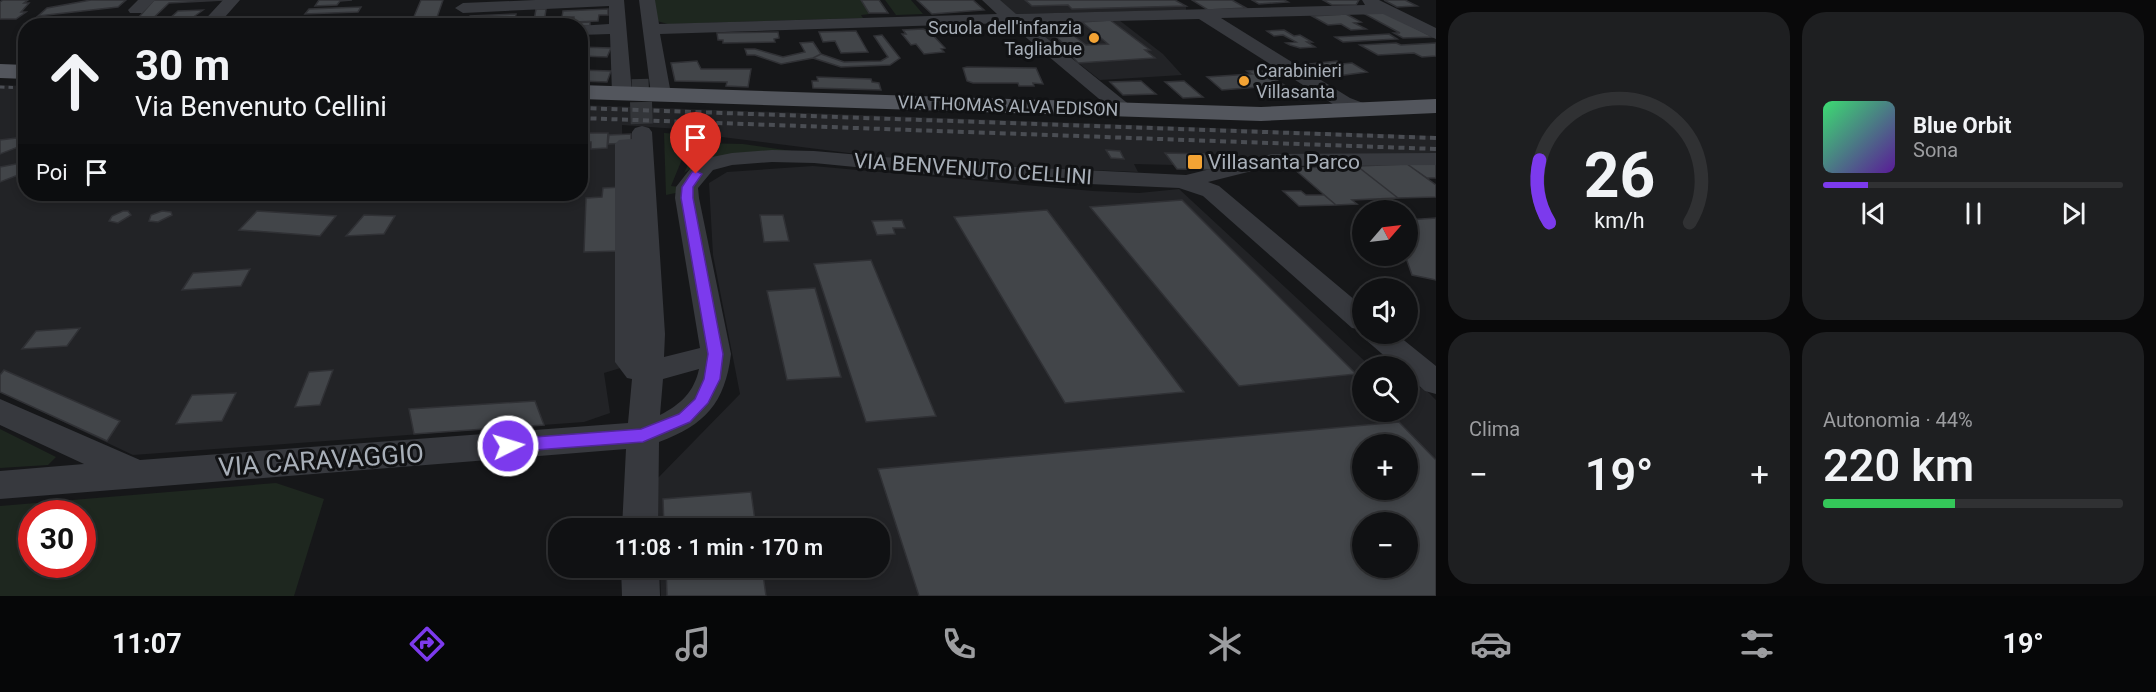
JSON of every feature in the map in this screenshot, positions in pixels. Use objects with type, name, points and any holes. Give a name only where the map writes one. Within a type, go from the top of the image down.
[{"type":"main road","points":[[0,71],[18,72]]},
{"type":"main road","name":"VIA THOMAS ALVA EDISON","points":[[588,92],[1261,114],[1436,106]]},
{"type":"street","points":[[215,18],[232,0]]},
{"type":"street","points":[[465,4],[616,0],[622,93]]},
{"type":"street","points":[[631,0],[636,45]]},
{"type":"street","points":[[647,0],[661,94]]},
{"type":"street","points":[[990,0],[1124,110]]},
{"type":"street","points":[[1181,0],[1343,102],[1364,110]]},
{"type":"street","points":[[1368,0],[1436,34]]},
{"type":"street","points":[[652,30],[676,27],[1386,9]]},
{"type":"street","points":[[588,30],[617,29]]},
{"type":"street","points":[[634,138],[651,334],[643,435],[640,518]]},
{"type":"street","name":"VIA BENVENUTO CELLINI","points":[[643,435],[685,418],[696,408],[712,379],[716,354],[687,198],[687,187],[705,165],[732,159],[814,157],[978,172],[1189,182],[1272,160],[1436,159]]},
{"type":"street","points":[[1189,182],[1211,191],[1352,312]]},
{"type":"street","points":[[1389,344],[1436,383]]},
{"type":"street","points":[[648,372],[716,354]]},
{"type":"street","points":[[0,411],[138,475]]},
{"type":"street","name":"VIA CARAVAGGIO","points":[[0,485],[643,435]]},
{"type":"street","points":[[640,578],[641,596]]},
{"type":"shaded area","points":[[654,0],[861,0],[870,14],[861,15],[863,18],[668,24],[657,21]]},
{"type":"shaded area","points":[[885,0],[911,0],[923,14],[896,15]]},
{"type":"shaded area","points":[[999,0],[1175,0],[1186,6],[1186,10],[1015,14]]},
{"type":"shaded area","name":"Scuola dell'infanzia Tagliabue","points":[[1119,20],[1163,54],[1182,75],[1100,80],[1025,21]]},
{"type":"shaded area","points":[[0,85],[18,86],[18,201],[588,201],[588,105],[1436,136],[1436,155],[1238,160],[1232,155],[1210,154],[1222,170],[1177,169],[1174,165],[1134,164],[1138,172],[928,163],[706,135],[706,131],[622,125],[627,366],[604,373],[610,413],[584,422],[133,455],[0,392]]},
{"type":"shaded area","points":[[664,133],[692,135],[671,186],[680,187],[680,192],[666,195]]},
{"type":"shaded area","points":[[699,143],[743,144],[792,151],[749,152],[723,156],[697,165],[684,173]]},
{"type":"shaded area","points":[[813,166],[1093,191],[1139,193],[1179,189],[1359,356],[1352,356],[1352,422],[1418,422],[1418,388],[1423,387],[1436,400],[1436,596],[661,596],[660,578],[890,578],[890,518],[658,518],[656,480],[740,394],[713,255],[709,183],[727,172]]},
{"type":"shaded area","points":[[0,429],[56,457],[48,465],[0,468]]},
{"type":"shaded area","points":[[276,483],[324,499],[294,596],[0,596],[0,506],[18,504],[18,578],[96,578],[96,500],[72,500]]},
{"type":"building","points":[[28,0],[24,3],[29,3],[21,12],[26,12],[16,19],[0,19],[0,2]]},
{"type":"building","points":[[91,0],[126,0],[118,7],[38,16],[47,8]]},
{"type":"building","points":[[154,0],[224,0],[169,3],[153,18],[138,18]]},
{"type":"building","points":[[319,0],[352,0],[340,1],[337,5],[315,6]]},
{"type":"building","points":[[421,0],[443,0],[437,18],[413,18]]},
{"type":"building","points":[[861,0],[879,0],[888,13],[869,13]]},
{"type":"building","points":[[917,0],[973,0],[984,10],[932,14]]},
{"type":"building","points":[[1025,0],[1175,0],[1186,6],[1072,9],[1068,5],[1032,6]]},
{"type":"building","points":[[1192,0],[1232,0],[1246,8],[1208,10]]},
{"type":"building","points":[[1252,0],[1284,0],[1288,2],[1259,4]]},
{"type":"building","points":[[1323,0],[1359,0],[1356,5],[1332,5]]},
{"type":"building","points":[[1384,0],[1405,0],[1417,6],[1397,7]]},
{"type":"building","points":[[361,7],[358,12],[305,14],[309,9]]},
{"type":"building","points":[[536,9],[546,9],[545,18],[534,18]]},
{"type":"building","points":[[608,9],[608,15],[599,15],[598,21],[588,21],[588,18],[562,17],[563,11]]},
{"type":"building","points":[[203,10],[192,18],[170,18],[178,11]]},
{"type":"building","points":[[1383,11],[1433,37],[1403,38],[1394,33],[1400,33],[1361,12]]},
{"type":"building","points":[[516,14],[515,18],[469,18],[470,16]]},
{"type":"building","points":[[1346,14],[1361,22],[1354,23],[1366,29],[1351,30],[1341,24],[1328,25],[1312,16]]},
{"type":"building","points":[[1110,20],[1150,50],[1145,50],[1155,58],[1078,63],[1064,47],[1067,47],[1056,37],[1074,36],[1086,45],[1108,44],[1082,22]]},
{"type":"building","points":[[923,29],[930,32],[945,48],[941,49],[944,52],[924,54],[916,44],[911,45],[902,34],[906,34],[903,30]]},
{"type":"building","points":[[1284,30],[1294,36],[1300,35],[1312,42],[1307,42],[1315,47],[1300,48],[1290,45],[1286,43],[1296,42],[1283,35],[1274,36],[1267,31]]},
{"type":"building","points":[[856,31],[868,52],[841,53],[835,41],[823,42],[819,32]]},
{"type":"building","points":[[778,32],[779,38],[774,39],[775,42],[723,43],[723,40],[718,40],[717,33]]},
{"type":"building","points":[[1389,34],[1397,39],[1343,42],[1335,37]]},
{"type":"building","points":[[882,35],[900,58],[890,65],[841,67],[813,58],[821,54],[844,62],[881,61],[888,57],[874,36]]},
{"type":"building","points":[[813,42],[821,54],[813,58],[781,64],[755,55],[747,55],[745,49],[755,49],[783,57],[805,52],[800,43]]},
{"type":"building","points":[[1396,43],[1401,45],[1436,43],[1436,56],[1422,57],[1414,53],[1378,55],[1360,45]]},
{"type":"building","points":[[588,47],[611,48],[607,57],[588,56]]},
{"type":"building","points":[[697,61],[701,69],[751,69],[748,87],[726,86],[727,82],[675,81],[671,63]]},
{"type":"building","points":[[1337,61],[1341,64],[1352,63],[1367,72],[1330,77],[1309,64]]},
{"type":"building","points":[[963,68],[1036,68],[1043,84],[1033,83],[1034,86],[1019,86],[1018,83],[973,83],[967,81]]},
{"type":"building","points":[[588,70],[611,71],[607,82],[588,81]]},
{"type":"building","name":"Carabinieri Villasanta","points":[[1260,70],[1284,85],[1222,90],[1207,77],[1252,74],[1247,71]]},
{"type":"building","points":[[817,77],[871,79],[872,82],[879,83],[881,90],[813,88],[812,81],[818,81]]},
{"type":"building","points":[[1141,81],[1156,94],[1123,95],[1110,82]]},
{"type":"building","points":[[1184,81],[1203,97],[1183,98],[1165,82]]},
{"type":"building","points":[[588,133],[608,133],[607,148],[591,149],[591,142],[588,142]]},
{"type":"building","points":[[631,134],[631,143],[608,144],[609,135]]},
{"type":"building","points":[[16,138],[18,147],[0,154],[0,140]]},
{"type":"building","points":[[1106,150],[1120,151],[1124,159],[1111,158]]},
{"type":"building","points":[[1165,153],[1209,154],[1222,170],[1177,169]]},
{"type":"building","points":[[1436,163],[1436,178],[1427,178],[1407,164]]},
{"type":"building","points":[[18,164],[18,175],[0,182],[0,167]]},
{"type":"building","points":[[1407,164],[1436,185],[1436,197],[1398,198],[1357,166]]},
{"type":"building","points":[[1357,166],[1398,198],[1352,200],[1352,204],[1336,205],[1293,168]]},
{"type":"building","points":[[622,187],[624,251],[584,252],[586,201],[588,198],[602,197],[603,188]]},
{"type":"building","points":[[1283,191],[1324,195],[1336,205],[1299,206]]},
{"type":"building","points":[[1182,200],[1352,370],[1352,374],[1239,386],[1090,207]]},
{"type":"building","points":[[1047,210],[1184,392],[1065,403],[954,217]]},
{"type":"building","points":[[128,211],[131,215],[118,223],[109,221],[112,216]]},
{"type":"building","points":[[162,211],[171,212],[172,215],[158,222],[149,221],[151,215]]},
{"type":"building","points":[[257,211],[336,216],[320,236],[239,230]]},
{"type":"building","points":[[364,215],[395,216],[384,234],[346,236]]},
{"type":"building","points":[[760,215],[783,215],[789,241],[764,242]]},
{"type":"building","points":[[1436,218],[1436,280],[1412,275],[1409,266],[1418,266],[1418,219]]},
{"type":"building","points":[[902,220],[905,228],[893,228],[895,234],[877,235],[872,221]]},
{"type":"building","points":[[871,260],[936,416],[866,422],[814,264]]},
{"type":"building","points":[[250,269],[241,286],[182,290],[193,273]]},
{"type":"building","points":[[815,288],[841,377],[787,380],[767,291]]},
{"type":"building","points":[[80,328],[67,346],[22,349],[36,331]]},
{"type":"building","points":[[4,370],[120,421],[107,441],[0,392],[0,375]]},
{"type":"building","points":[[333,370],[320,405],[295,407],[309,372]]},
{"type":"building","points":[[236,393],[222,421],[176,424],[192,395]]},
{"type":"building","points":[[535,401],[544,425],[414,434],[409,409]]},
{"type":"building","points":[[1399,422],[1411,434],[1352,434],[1352,500],[1418,500],[1418,442],[1436,460],[1436,596],[919,596],[878,469]]},
{"type":"building","points":[[751,492],[755,518],[664,518],[663,499]]},
{"type":"building","points":[[666,578],[764,578],[766,596],[667,596]]},
{"type":"tunnel","points":[[640,79],[641,103]]},
{"type":"tunnel","points":[[641,102],[642,132]]},
{"type":"railway","points":[[0,87],[18,88]]},
{"type":"railway","points":[[588,108],[1436,138]]},
{"type":"railway","points":[[588,118],[1436,149]]},
{"type":"place","name":"Scuola dell'infanzia Tagliabue","points":[[1094,38]]},
{"type":"place","name":"Carabinieri Villasanta","points":[[1244,81]]},
{"type":"place","name":"Villasanta Parco","points":[[1195,162]]},
{"type":"route","points":[[508,446],[643,435],[685,418],[700,403],[712,379],[716,354],[687,198],[687,187],[696,174]]}]
